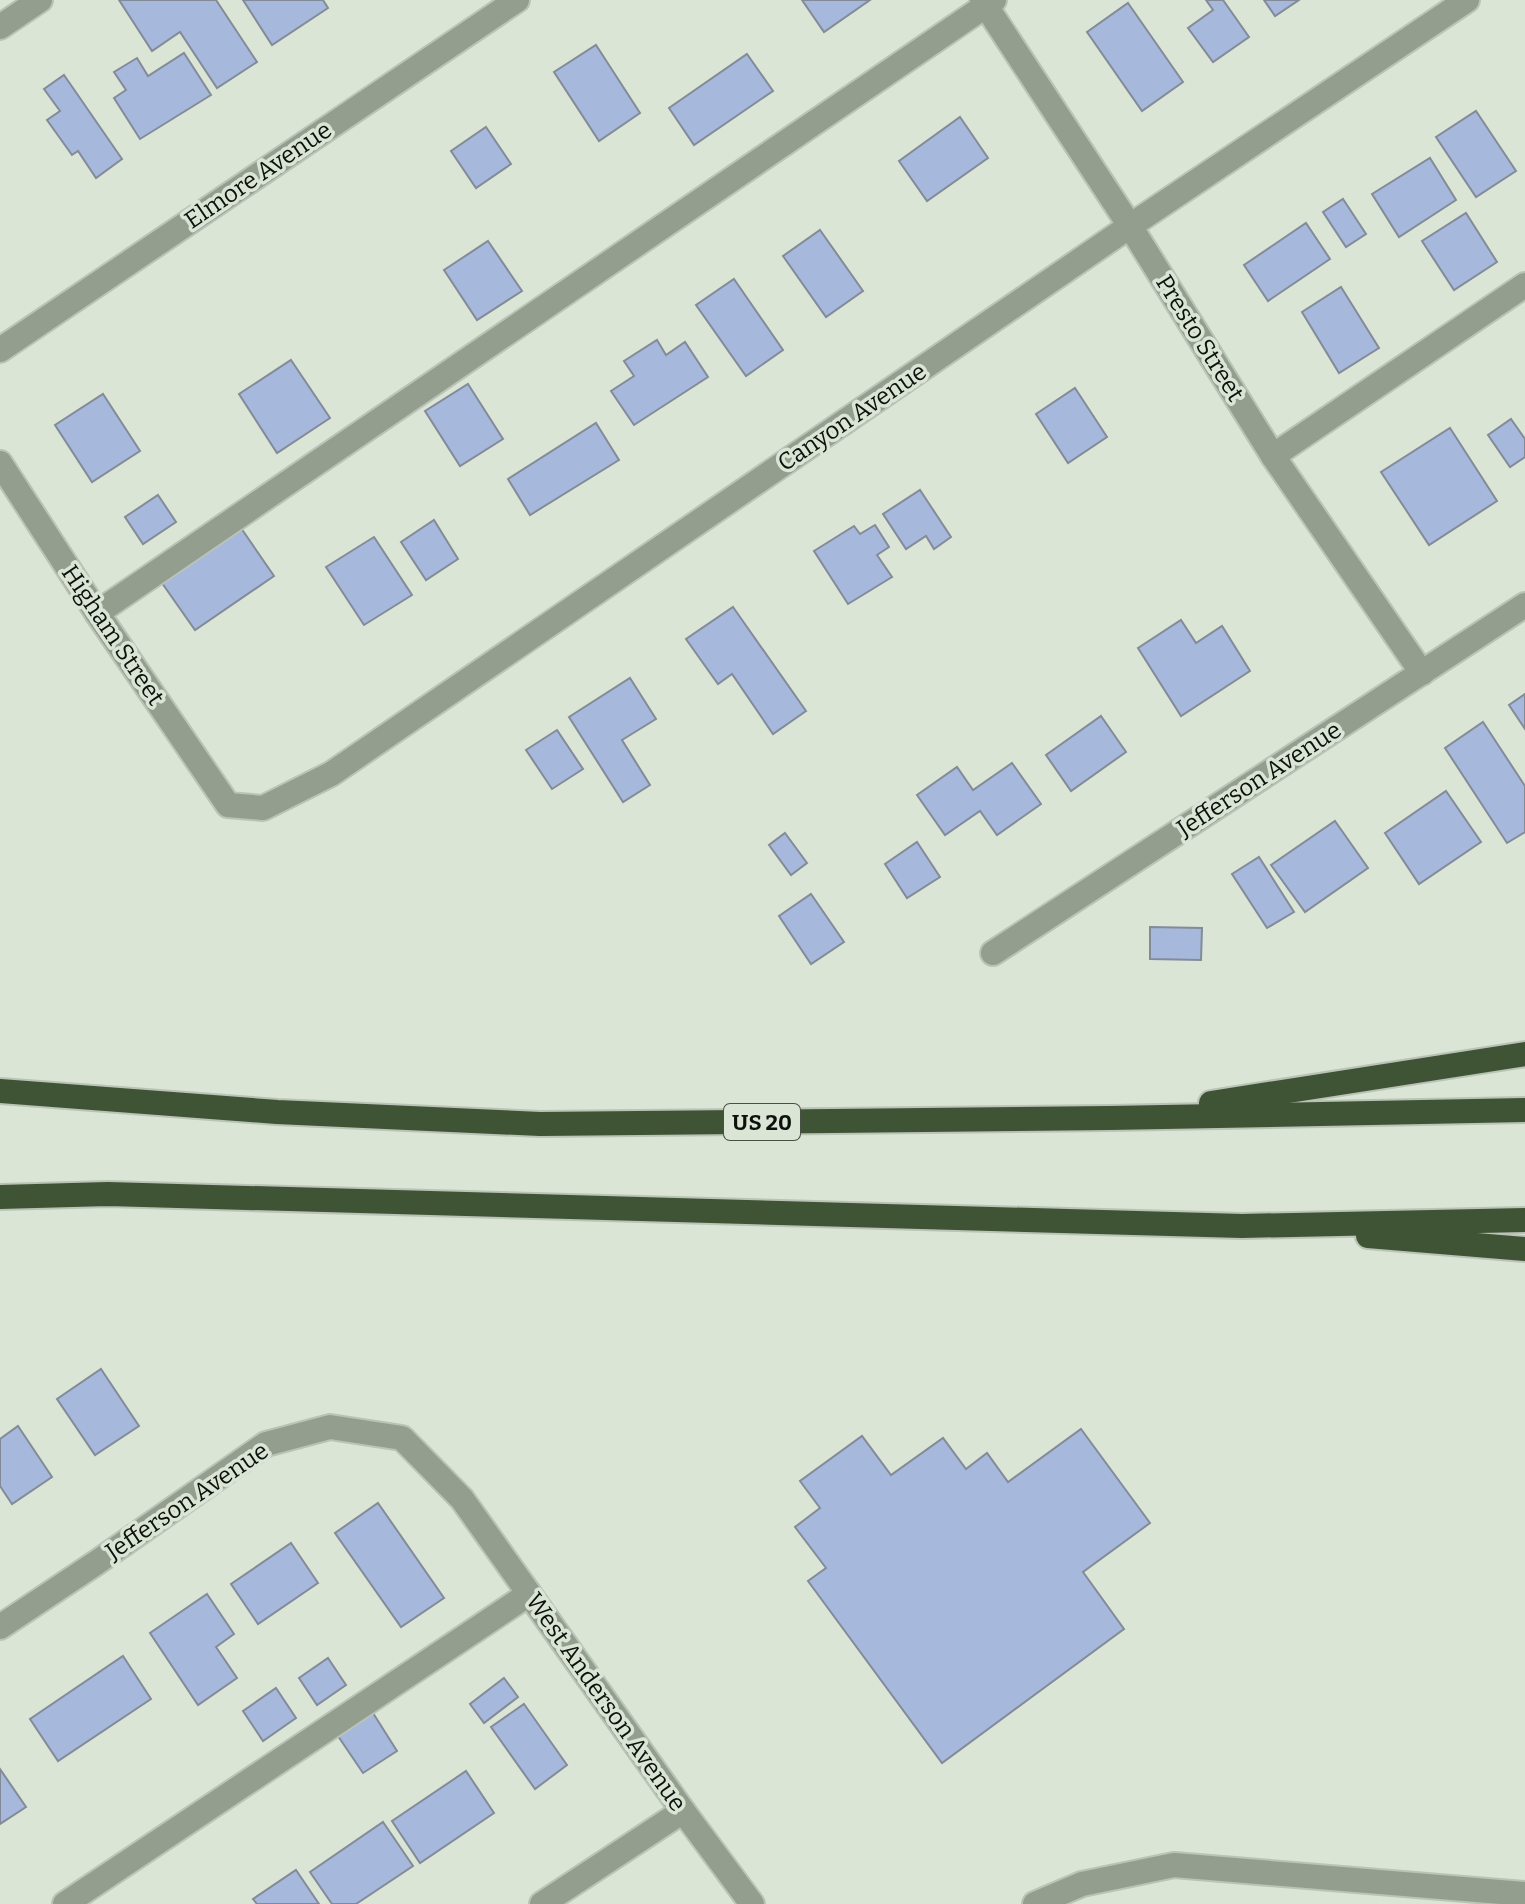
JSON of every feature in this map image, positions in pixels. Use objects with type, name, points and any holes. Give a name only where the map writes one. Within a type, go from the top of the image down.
[{"type":"highway","points":[[1110,1118],[1525,1054]]},
{"type":"highway","name":"US 20","points":[[0,1091],[277,1112],[540,1124],[1525,1110]]},
{"type":"highway","points":[[0,1181],[108,1194]]},
{"type":"highway","points":[[0,1197],[108,1194],[1242,1226],[1525,1220]]},
{"type":"highway","points":[[1242,1226],[1525,1249]]},
{"type":"street","points":[[0,27],[40,0]]},
{"type":"street","name":"Elmore Avenue","points":[[0,350],[517,0]]},
{"type":"street","name":"Canyon Avenue","points":[[228,805],[263,808],[331,774],[1130,226],[1467,0]]},
{"type":"street","points":[[97,613],[987,2]]},
{"type":"street","name":"Presto Street","points":[[987,2],[1273,456],[1422,673]]},
{"type":"street","points":[[1273,456],[1525,285]]},
{"type":"street","name":"Higham Street","points":[[0,463],[97,613],[228,805]]},
{"type":"street","name":"Jefferson Avenue","points":[[993,953],[1525,605]]},
{"type":"street","name":"Jefferson Avenue","points":[[0,1627],[266,1444],[330,1427],[402,1438],[462,1499]]},
{"type":"street","name":"West Anderson Avenue","points":[[462,1499],[752,1904]]},
{"type":"street","points":[[65,1904],[529,1594]]},
{"type":"street","points":[[542,1904],[683,1811]]},
{"type":"street","points":[[1035,1904],[1082,1884],[1174,1865],[1525,1894]]},
{"type":"building","points":[[119,0],[216,0],[257,62],[217,88],[180,32],[152,51]]},
{"type":"building","points":[[243,0],[323,0],[328,8],[272,45]]},
{"type":"building","points":[[802,0],[870,0],[824,32]]},
{"type":"building","points":[[1206,0],[1223,0],[1249,37],[1213,62],[1188,28],[1213,10]]},
{"type":"building","points":[[1264,0],[1299,0],[1275,16]]},
{"type":"building","points":[[1128,3],[1183,82],[1142,111],[1087,32]]},
{"type":"building","points":[[596,45],[640,113],[599,141],[554,72]]},
{"type":"building","points":[[184,53],[211,95],[140,139],[114,98],[126,90],[114,72],[137,58],[148,76]]},
{"type":"building","points":[[747,54],[773,91],[694,145],[669,108]]},
{"type":"building","points":[[64,75],[122,159],[96,178],[78,151],[72,155],[47,120],[60,111],[44,89]]},
{"type":"building","points":[[1476,111],[1516,171],[1476,197],[1436,137]]},
{"type":"building","points":[[960,117],[988,158],[927,201],[899,161]]},
{"type":"building","points":[[486,127],[511,164],[476,188],[451,151]]},
{"type":"building","points":[[1430,158],[1456,200],[1399,237],[1372,194]]},
{"type":"building","points":[[1343,199],[1366,234],[1346,247],[1323,212]]},
{"type":"building","points":[[1466,213],[1497,262],[1454,290],[1422,241]]},
{"type":"building","points":[[1306,223],[1330,259],[1268,301],[1244,265]]},
{"type":"building","points":[[820,230],[863,291],[826,317],[783,256]]},
{"type":"building","points":[[488,241],[522,291],[477,320],[444,270]]},
{"type":"building","points":[[734,279],[783,350],[746,376],[696,305]]},
{"type":"building","points":[[1341,287],[1379,348],[1339,373],[1302,312]]},
{"type":"building","points":[[657,340],[666,355],[685,342],[708,377],[634,425],[611,391],[634,376],[624,361]]},
{"type":"building","points":[[291,360],[330,418],[277,453],[239,394]]},
{"type":"building","points":[[468,384],[503,439],[460,466],[425,411]]},
{"type":"building","points":[[1075,388],[1107,437],[1068,463],[1036,414]]},
{"type":"building","points":[[103,394],[140,451],[92,482],[55,425]]},
{"type":"building","points":[[1511,419],[1525,439],[1525,457],[1510,467],[1488,435]]},
{"type":"building","points":[[596,423],[619,460],[530,515],[508,479]]},
{"type":"building","points":[[1450,428],[1497,501],[1429,545],[1381,472]]},
{"type":"building","points":[[920,490],[951,537],[934,549],[926,536],[906,549],[883,514]]},
{"type":"building","points":[[158,495],[176,522],[143,544],[125,517]]},
{"type":"building","points":[[434,520],[458,559],[426,580],[401,542]]},
{"type":"building","points":[[875,525],[889,547],[877,555],[892,577],[848,604],[814,551],[854,526],[860,534]]},
{"type":"building","points":[[241,528],[274,576],[195,630],[162,583]]},
{"type":"building","points":[[374,537],[412,595],[364,625],[326,567]]},
{"type":"building","points":[[733,607],[806,711],[773,734],[732,674],[718,684],[686,639]]},
{"type":"building","points":[[1181,620],[1196,643],[1222,626],[1250,671],[1181,716],[1138,648]]},
{"type":"building","points":[[630,678],[656,719],[622,740],[650,785],[623,802],[569,717]]},
{"type":"building","points":[[1525,694],[1525,729],[1509,705]]},
{"type":"building","points":[[1101,716],[1126,752],[1071,791],[1046,755]]},
{"type":"building","points":[[1483,722],[1525,786],[1525,832],[1507,843],[1445,748]]},
{"type":"building","points":[[557,730],[583,769],[552,789],[526,750]]},
{"type":"building","points":[[1012,763],[1041,804],[997,835],[980,811],[945,835],[917,795],[957,767],[973,790]]},
{"type":"building","points":[[1446,791],[1481,842],[1419,884],[1385,833]]},
{"type":"building","points":[[1335,821],[1368,868],[1305,912],[1271,865]]},
{"type":"building","points":[[785,833],[807,863],[791,875],[769,845]]},
{"type":"building","points":[[917,842],[940,877],[907,898],[885,864]]},
{"type":"building","points":[[1259,857],[1294,912],[1267,928],[1232,874]]},
{"type":"building","points":[[811,894],[844,942],[811,964],[779,916]]},
{"type":"building","points":[[1150,927],[1202,928],[1201,960],[1150,959]]},
{"type":"building","points":[[101,1369],[139,1426],[95,1455],[57,1399]]},
{"type":"building","points":[[18,1426],[52,1477],[12,1504],[0,1486],[0,1439]]},
{"type":"building","points":[[1081,1429],[1150,1523],[1083,1572],[1124,1629],[942,1763],[808,1581],[826,1568],[795,1527],[820,1508],[800,1481],[862,1436],[891,1475],[943,1438],[966,1469],[987,1453],[1008,1482]]},
{"type":"building","points":[[378,1503],[444,1598],[401,1627],[335,1533]]},
{"type":"building","points":[[291,1543],[318,1583],[258,1624],[231,1584]]},
{"type":"building","points":[[207,1594],[234,1634],[216,1647],[237,1678],[198,1705],[150,1633]]},
{"type":"building","points":[[123,1656],[151,1699],[58,1761],[30,1719]]},
{"type":"building","points":[[328,1658],[346,1685],[317,1705],[299,1678]]},
{"type":"building","points":[[504,1678],[518,1697],[484,1723],[470,1704]]},
{"type":"building","points":[[276,1688],[296,1718],[263,1741],[243,1711]]},
{"type":"building","points":[[524,1704],[567,1765],[535,1789],[491,1727]]},
{"type":"building","points":[[373,1713],[397,1751],[363,1773],[338,1736]]},
{"type":"building","points":[[0,1769],[26,1807],[0,1824]]},
{"type":"building","points":[[466,1771],[494,1813],[420,1863],[392,1821]]},
{"type":"building","points":[[383,1822],[413,1866],[356,1904],[332,1904],[310,1872]]},
{"type":"building","points":[[296,1870],[319,1904],[257,1904],[253,1899]]}]
